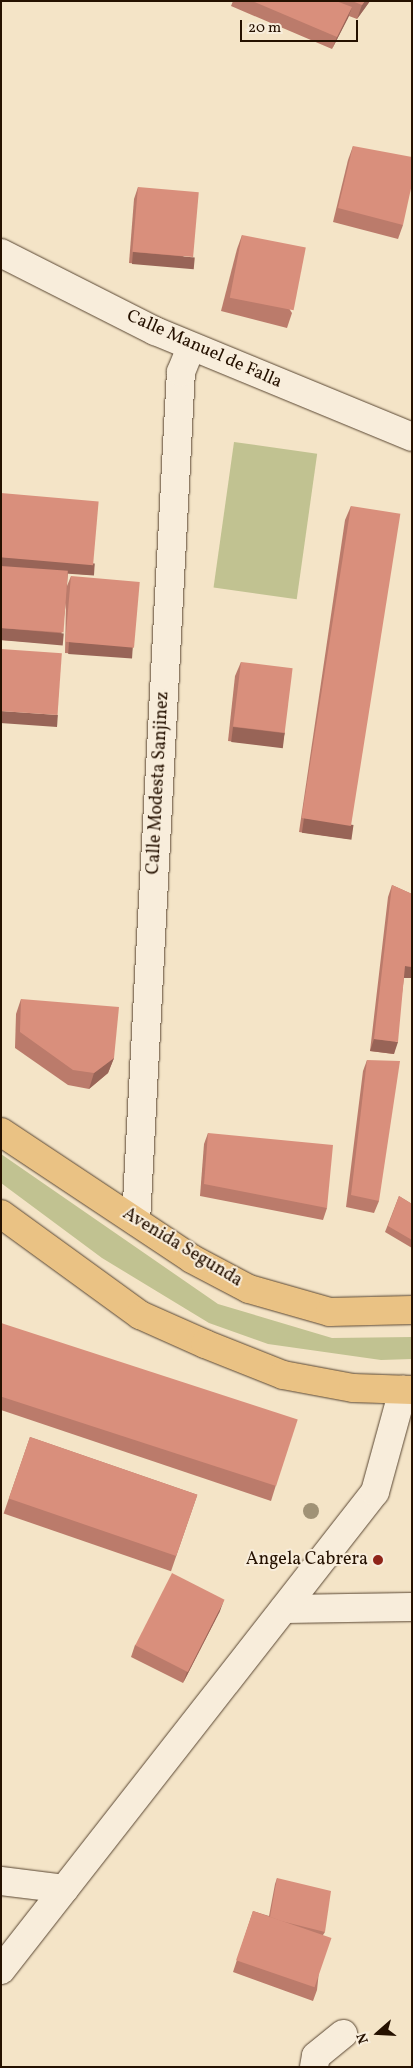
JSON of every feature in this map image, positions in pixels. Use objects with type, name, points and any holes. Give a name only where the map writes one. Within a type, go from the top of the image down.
[{"type":"main road","name":"Avenida Segunda","points":[[1,1132],[136,1221],[248,1289],[330,1312],[412,1310]]},
{"type":"main road","points":[[1,1214],[140,1315],[205,1344],[283,1375],[353,1388],[408,1390]]},
{"type":"street","name":"Calle Manuel de Falla","points":[[1,253],[191,347],[412,437]]},
{"type":"street","name":"Calle Modesta Sanjinez","points":[[136,1221],[181,372],[191,347]]},
{"type":"street","points":[[1,1970],[376,1492],[408,1390]]},
{"type":"street","points":[[284,1609],[412,1606]]},
{"type":"street","points":[[1,1881],[65,1890]]},
{"type":"street","points":[[314,2067],[316,2056],[343,2034]]},
{"type":"green space","points":[[234,442],[317,454],[297,599],[214,588]]},
{"type":"green space","points":[[1,1154],[218,1304],[332,1338],[412,1337],[412,1359],[381,1360],[268,1344],[209,1323],[102,1258],[1,1183]]},
{"type":"building","points":[[252,1],[336,1],[352,7],[337,37]]},
{"type":"building","points":[[352,1],[365,1],[362,5]]},
{"type":"building","points":[[353,146],[412,157],[412,184],[403,225],[338,208]]},
{"type":"building","points":[[138,187],[199,192],[193,257],[132,252]]},
{"type":"building","points":[[242,235],[306,247],[294,310],[230,298]]},
{"type":"building","points":[[1,493],[99,502],[93,565],[1,557]]},
{"type":"building","points":[[351,506],[400,514],[351,826],[302,818]]},
{"type":"building","points":[[1,566],[68,571],[64,633],[1,628]]},
{"type":"building","points":[[71,576],[140,582],[134,648],[65,642]]},
{"type":"building","points":[[1,649],[62,653],[58,715],[1,711]]},
{"type":"building","points":[[241,662],[293,668],[285,733],[233,727]]},
{"type":"building","points":[[392,885],[412,894],[412,967],[405,966],[398,1042],[374,1039]]},
{"type":"building","points":[[21,999],[119,1007],[114,1058],[94,1073],[73,1070],[20,1032]]},
{"type":"building","points":[[367,1060],[400,1061],[379,1201],[351,1195]]},
{"type":"building","points":[[208,1133],[333,1145],[327,1208],[204,1184]]},
{"type":"building","points":[[399,1196],[412,1204],[412,1240],[388,1226]]},
{"type":"building","points":[[1,1323],[298,1419],[276,1486],[1,1397]]},
{"type":"building","points":[[30,1437],[197,1495],[176,1556],[9,1498]]},
{"type":"building","points":[[172,1573],[225,1600],[188,1672],[135,1645]]},
{"type":"building","points":[[277,1878],[331,1891],[325,1932],[270,1917]]},
{"type":"building","points":[[253,1911],[331,1938],[315,1987],[236,1960]]},
{"type":"place","name":"Angela Cabrera","points":[[378,1560]]}]
